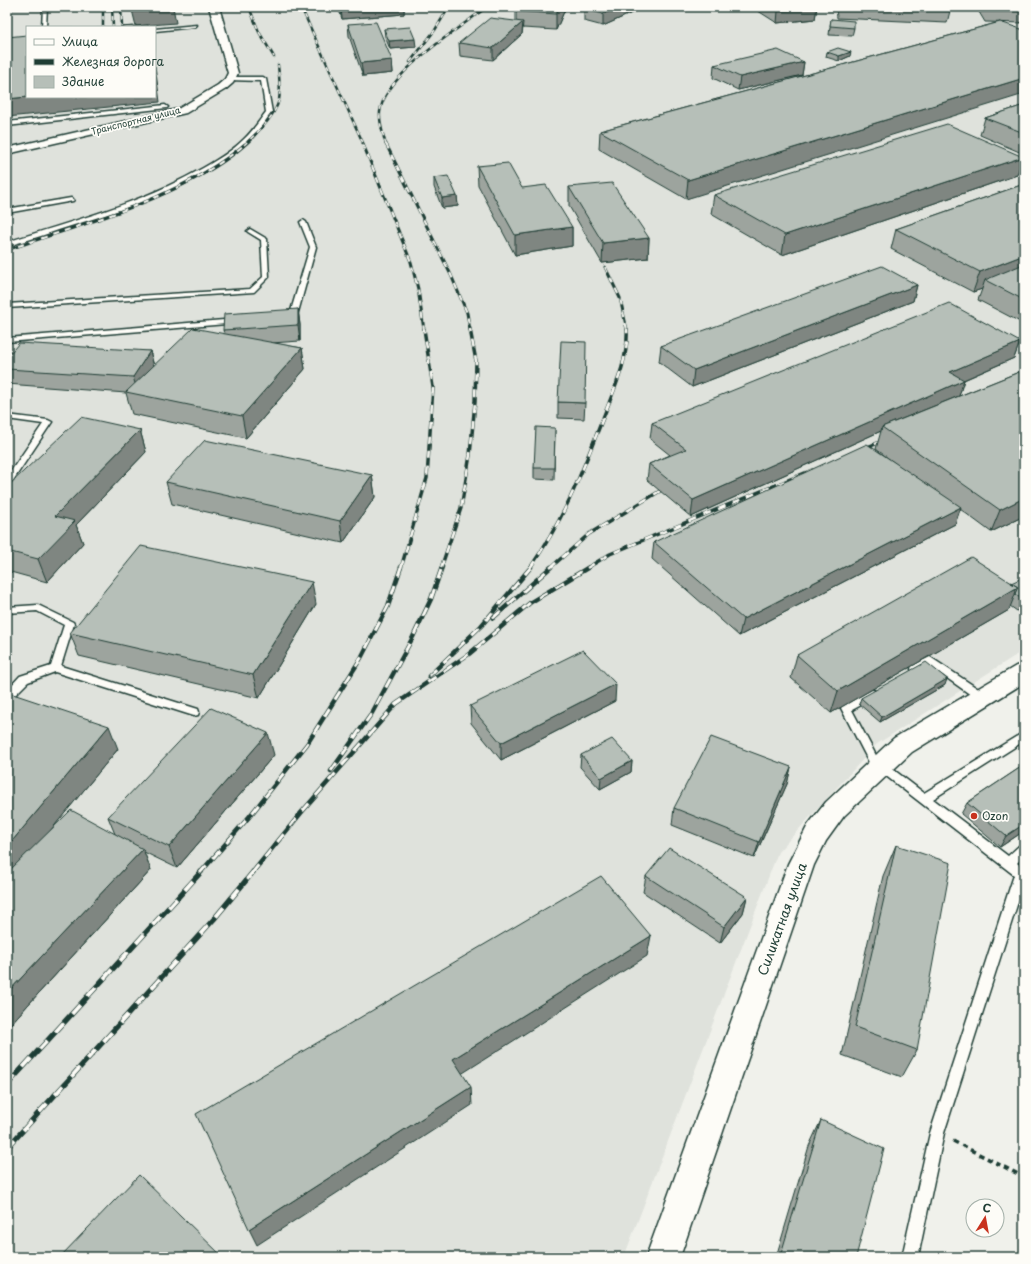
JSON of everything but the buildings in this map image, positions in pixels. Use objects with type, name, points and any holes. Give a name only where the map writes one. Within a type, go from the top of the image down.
[{"type":"street","points":[[214,7],[233,68],[231,79]]},
{"type":"street","name":"Транспортная улица","points":[[7,151],[182,111],[208,97],[231,79]]},
{"type":"street","name":"Силикатная улица","points":[[663,1257],[801,864],[817,833],[836,810],[881,769],[903,745],[1024,672]]},
{"type":"lane","points":[[44,26],[45,7]]},
{"type":"lane","points":[[156,30],[195,26]]},
{"type":"lane","points":[[7,244],[150,196],[205,171],[245,142],[269,112],[263,79],[231,79]]},
{"type":"lane","points":[[7,124],[165,107]]},
{"type":"lane","points":[[7,211],[71,200]]},
{"type":"lane","points":[[277,317],[293,316],[308,268],[313,247],[304,222]]},
{"type":"lane","points":[[7,306],[252,291],[266,277],[264,239],[250,230]]},
{"type":"lane","points":[[7,340],[245,320]]},
{"type":"lane","points":[[7,417],[48,422],[7,482]]},
{"type":"lane","points":[[7,610],[38,608],[68,624],[55,668]]},
{"type":"lane","points":[[909,673],[930,661],[982,697]]},
{"type":"lane","points":[[7,696],[24,679],[55,668],[194,712]]},
{"type":"lane","points":[[881,688],[846,708],[881,769],[924,799],[1022,874],[937,1133],[910,1257]]},
{"type":"lane","points":[[924,799],[1024,736]]},
{"type":"lane","points":[[1008,863],[1024,849]]},
{"type":"path","points":[[937,1133],[1024,1177]]},
{"type":"shaded area","points":[[7,7],[1024,7],[1024,650],[877,744],[778,852],[624,1257],[7,1257]]},
{"type":"railway","points":[[103,7],[103,26]]},
{"type":"railway","points":[[112,7],[113,26]]},
{"type":"railway","points":[[121,7],[122,26]]},
{"type":"railway","points":[[249,7],[259,32],[274,57]]},
{"type":"railway","points":[[301,7],[364,145]]},
{"type":"railway","points":[[410,62],[435,30],[449,7]]},
{"type":"railway","points":[[386,145],[381,125],[380,112],[385,98],[394,83],[408,68],[441,40],[487,7]]},
{"type":"railway","points":[[245,144],[264,125],[277,107],[280,91],[278,65]]},
{"type":"railway","points":[[7,250],[100,219],[163,194],[192,180],[220,163],[245,144]]},
{"type":"railway","points":[[363,144],[411,262],[418,289],[424,330]]},
{"type":"railway","points":[[386,144],[451,275],[467,313],[470,330]]},
{"type":"railway","points":[[605,267],[620,298],[627,330]]},
{"type":"railway","points":[[401,568],[427,478],[433,387],[424,329]]},
{"type":"railway","points":[[441,568],[461,508],[470,455],[475,402],[476,361],[470,329]]},
{"type":"railway","points":[[530,568],[562,515],[586,462],[623,365],[627,341],[627,330]]},
{"type":"railway","points":[[860,450],[888,439]]},
{"type":"railway","points":[[587,568],[610,554],[812,470]]},
{"type":"railway","points":[[550,568],[589,534],[660,491]]},
{"type":"railway","points":[[200,873],[249,817],[307,744],[361,658],[388,606],[401,567]]},
{"type":"railway","points":[[331,771],[372,713],[413,637],[431,599],[442,567]]},
{"type":"railway","points":[[429,676],[481,626],[531,567]]},
{"type":"railway","points":[[493,618],[551,567]]},
{"type":"railway","points":[[252,873],[301,813],[396,704],[469,654],[531,602],[589,567]]},
{"type":"railway","points":[[7,1085],[201,872]]},
{"type":"railway","points":[[7,1148],[214,919],[253,872]]},
{"type":"place","name":"Ozon","points":[[974,816]]}]
